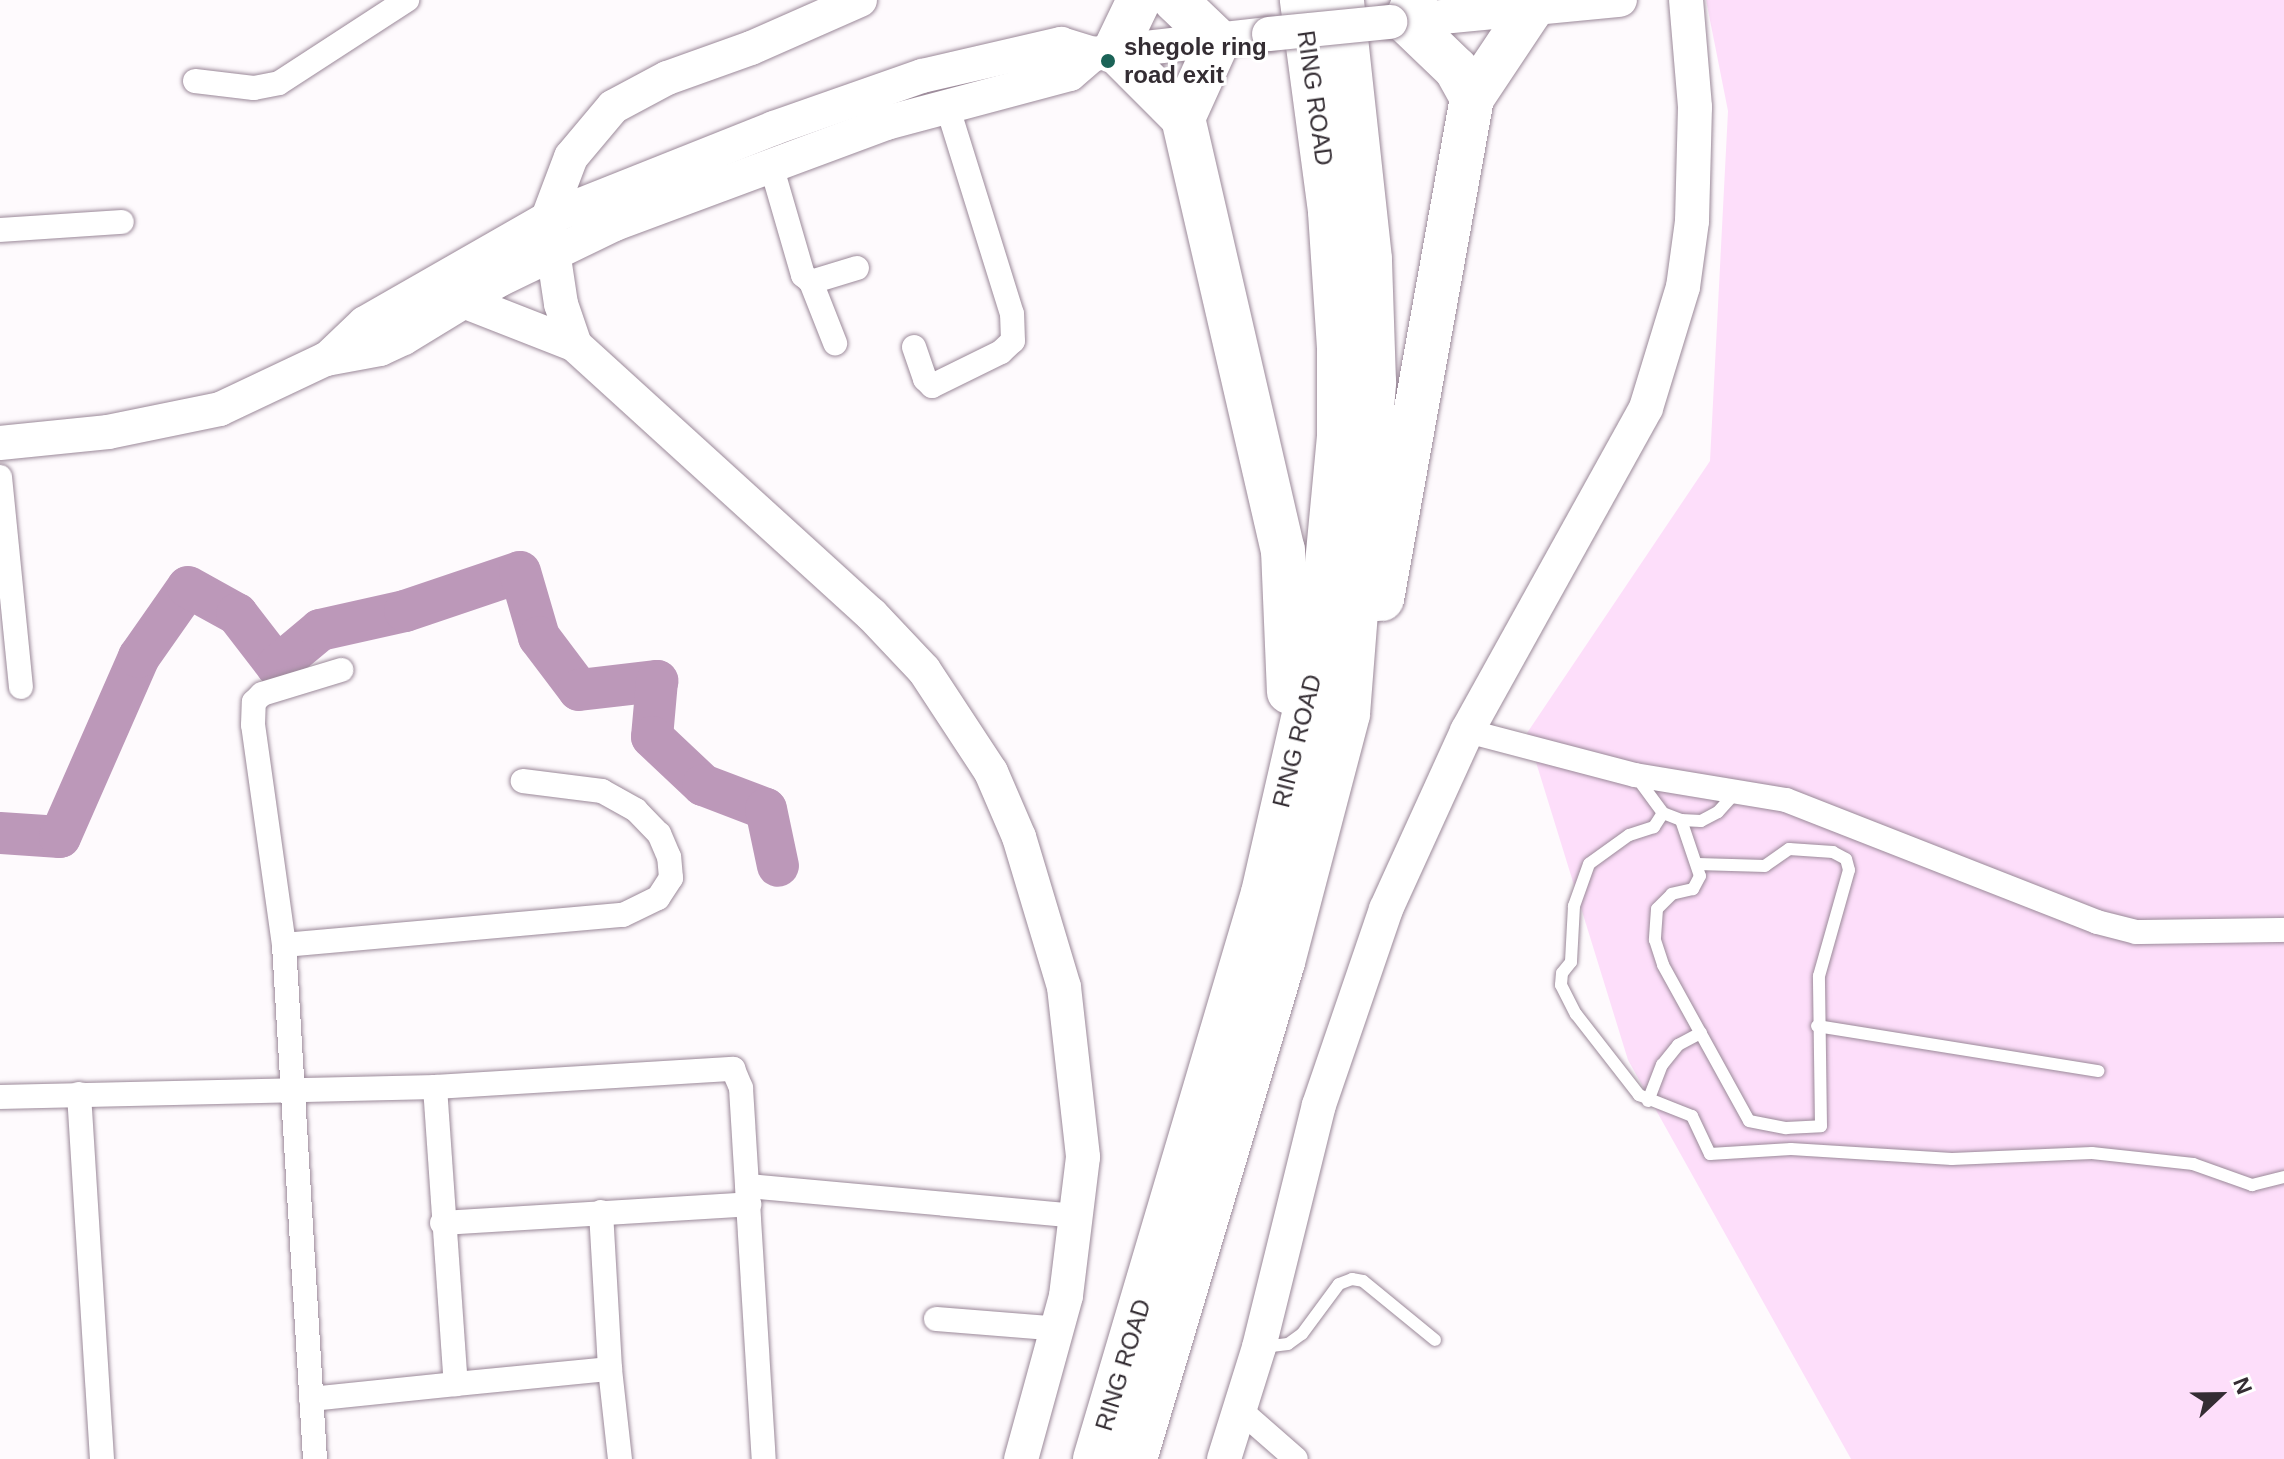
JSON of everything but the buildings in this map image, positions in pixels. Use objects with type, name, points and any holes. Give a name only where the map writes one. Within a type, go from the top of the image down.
[{"type":"highway","points":[[1139,0],[1104,52],[1183,118],[1283,550],[1290,650],[1281,803]]},
{"type":"highway","points":[[1175,0],[1218,41],[1183,118]]},
{"type":"highway","name":"RING ROAD","points":[[1095,1459],[1263,893],[1281,803],[1319,648],[1339,436],[1330,211],[1302,0]]},
{"type":"highway","name":"RING ROAD","points":[[1135,1459],[1283,962],[1348,714],[1374,382],[1370,259],[1342,0]]},
{"type":"highway","points":[[1348,714],[1371,653],[1399,517],[1472,98],[1522,6]]},
{"type":"highway","points":[[1403,14],[1456,69],[1472,98]]},
{"type":"street","points":[[195,81],[254,88],[279,83],[407,0]]},
{"type":"street","points":[[575,345],[561,304],[550,235],[571,157],[613,107],[667,78],[751,48],[860,0]]},
{"type":"street","points":[[326,359],[365,323],[774,128],[922,76],[1048,46],[1104,52],[1218,41],[1403,14],[1620,0]]},
{"type":"street","points":[[1224,1459],[1259,1347],[1319,1105],[1356,993],[1414,842],[1467,731],[1646,408],[1665,349],[1683,287],[1695,177],[1692,30],[1686,0]]},
{"type":"street","points":[[0,443],[108,432],[220,409],[326,359],[380,349],[463,301],[550,235],[947,105],[1070,74],[1104,52]]},
{"type":"street","points":[[914,347],[932,386],[1013,341],[1012,314],[947,105]]},
{"type":"street","points":[[771,165],[803,275],[811,282],[835,343]]},
{"type":"street","points":[[0,230],[122,222]]},
{"type":"street","points":[[811,282],[857,268]]},
{"type":"street","points":[[463,301],[575,345],[871,614],[924,670],[991,772],[1019,837],[1064,987],[1083,1157],[1079,1216],[1059,1329],[1021,1459]]},
{"type":"street","points":[[0,477],[21,687]]},
{"type":"street","points":[[315,1459],[284,945],[270,862],[254,702],[277,686],[341,670]]},
{"type":"street","points":[[1467,731],[1635,775],[1736,792],[1820,811],[2030,897],[2136,932],[2284,930]]},
{"type":"street","points":[[284,945],[623,915],[658,898],[671,878],[669,857],[659,834],[636,810],[602,791],[523,781]]},
{"type":"street","points":[[0,1097],[435,1087],[733,1069],[741,1088],[765,1459]]},
{"type":"street","points":[[435,1087],[442,1223],[456,1384]]},
{"type":"street","points":[[79,1094],[102,1459]]},
{"type":"street","points":[[442,1223],[601,1212],[749,1195],[1079,1216]]},
{"type":"street","points":[[601,1212],[610,1369],[620,1459]]},
{"type":"street","points":[[936,1319],[1059,1329]]},
{"type":"street","points":[[311,1399],[610,1369]]},
{"type":"street","points":[[1240,1410],[1296,1459]]},
{"type":"lane","points":[[1635,775],[1663,813],[1681,820],[1701,821],[1718,812],[1736,792]]},
{"type":"lane","points":[[1663,813],[1654,827],[1629,835],[1589,864],[1574,906],[1571,962],[1562,973],[1561,985],[1576,1014],[1648,1101],[1683,1108],[1692,1116],[1710,1154],[1822,1150],[1901,1159],[2092,1153],[2193,1164],[2252,1185],[2284,1177]]},
{"type":"lane","points":[[1681,820],[1698,864],[1698,884],[1663,899],[1655,931],[1663,965],[1749,1121],[1786,1128],[1821,1126]]},
{"type":"lane","points":[[1698,864],[1765,866],[1789,849],[1846,859],[1849,870],[1819,976],[1817,1026],[1822,1150]]},
{"type":"lane","points":[[1817,1026],[2098,1071]]},
{"type":"lane","points":[[1648,1101],[1662,1065],[1678,1045],[1701,1033]]},
{"type":"lane","points":[[1259,1347],[1288,1344],[1302,1334],[1339,1284],[1352,1279],[1363,1281],[1435,1340]]},
{"type":"shaded area","points":[[1706,0],[2284,0],[2284,1459],[1851,1459],[1628,1060],[1527,733],[1710,461],[1728,111]]},
{"type":"waterway","points":[[0,833],[60,837],[139,657],[188,587],[237,614],[277,666],[320,630],[405,611],[520,572],[539,637],[579,690],[657,681],[652,737],[703,785],[766,809],[778,866]]},
{"type":"place","name":"shegole ring road exit","points":[[1108,61]]}]
